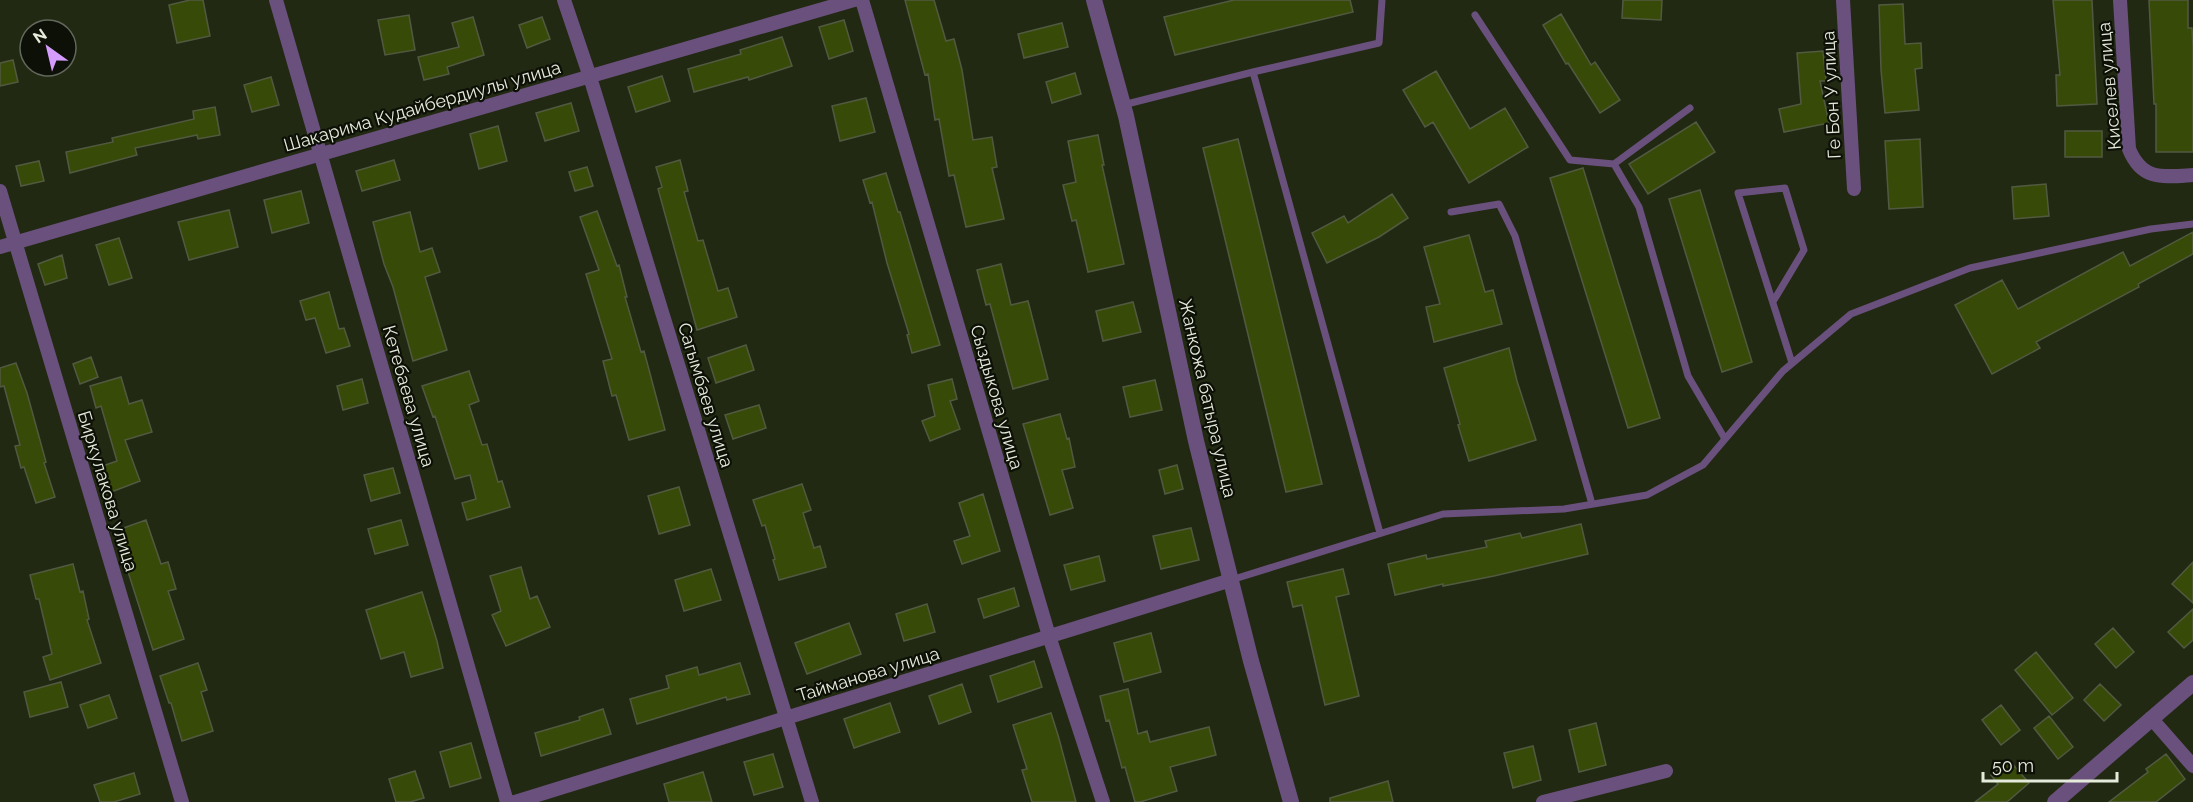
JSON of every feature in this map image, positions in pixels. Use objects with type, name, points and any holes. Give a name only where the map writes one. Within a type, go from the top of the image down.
[{"type":"street","name":"Кетебаева улица","points":[[276,0],[507,802]]},
{"type":"street","name":"Сагымбаев улица","points":[[564,0],[590,77],[812,802]]},
{"type":"street","name":"Шакарима Кудайбердиулы улица","points":[[0,247],[854,0]]},
{"type":"street","name":"Сыздыкова улица","points":[[862,0],[1049,636],[1103,802]]},
{"type":"street","name":"Жанкожа батыра улица","points":[[1094,0],[1123,105],[1196,441],[1291,802]]},
{"type":"street","name":"Ге Бон У улица","points":[[1843,0],[1854,189]]},
{"type":"street","name":"Киселев улица","points":[[2120,0],[2129,149],[2139,168],[2149,173],[2161,177],[2193,175]]},
{"type":"street","name":"Биркулакова улица","points":[[0,191],[182,802]]},
{"type":"street","name":"Тайманова улица","points":[[515,802],[1231,580]]},
{"type":"street","points":[[2055,802],[2193,683]]},
{"type":"street","points":[[2151,718],[2193,766]]},
{"type":"street","points":[[1543,802],[1666,771]]},
{"type":"lane","points":[[1123,105],[1379,43],[1382,0]]},
{"type":"lane","points":[[1475,15],[1570,160],[1614,164],[1690,108]]},
{"type":"lane","points":[[1254,72],[1380,533]]},
{"type":"lane","points":[[1614,164],[1639,207],[1688,375],[1725,439]]},
{"type":"lane","points":[[1774,300],[1804,250],[1785,188],[1738,193],[1774,300],[1792,363]]},
{"type":"lane","points":[[1451,212],[1499,204],[1515,236],[1592,504]]},
{"type":"lane","points":[[1231,580],[1443,514],[1564,509],[1647,495],[1703,465],[1792,363],[1851,314],[1970,268],[2151,229],[2193,224]]},
{"type":"building","points":[[190,0],[203,0],[210,36],[177,43],[169,5]]},
{"type":"building","points":[[905,0],[934,0],[946,41],[954,39],[962,70],[973,140],[992,137],[997,167],[992,168],[1004,219],[966,227],[954,175],[949,176],[939,119],[935,120],[928,74],[925,75]]},
{"type":"building","points":[[1234,0],[1350,0],[1353,12],[1175,55],[1164,17]]},
{"type":"building","points":[[1623,0],[1662,0],[1661,20],[1622,18]]},
{"type":"building","points":[[2053,0],[2092,0],[2097,104],[2057,106],[2056,75],[2060,75]]},
{"type":"building","points":[[2149,0],[2188,0],[2188,28],[2192,28],[2193,47],[2193,152],[2156,152],[2156,104],[2154,104]]},
{"type":"building","points":[[1903,4],[1905,44],[1921,43],[1922,68],[1915,69],[1919,110],[1885,113],[1879,5]]},
{"type":"building","points":[[1561,14],[1591,65],[1595,62],[1620,100],[1600,113],[1568,63],[1566,64],[1543,25]]},
{"type":"building","points":[[409,15],[415,50],[385,55],[378,20]]},
{"type":"building","points":[[473,17],[484,55],[447,67],[449,74],[424,80],[418,57],[459,47],[452,23]]},
{"type":"building","points":[[542,17],[550,39],[527,48],[519,25]]},
{"type":"building","points":[[844,20],[853,51],[829,59],[819,27]]},
{"type":"building","points":[[1062,23],[1068,47],[1024,58],[1018,34]]},
{"type":"building","points":[[782,37],[792,66],[749,80],[748,77],[694,92],[688,69],[741,54],[740,50]]},
{"type":"building","points":[[1823,51],[1826,81],[1820,81],[1829,123],[1784,132],[1779,109],[1801,104],[1797,53]]},
{"type":"building","points":[[13,60],[18,82],[0,86],[0,63]]},
{"type":"building","points":[[1436,71],[1470,129],[1505,108],[1528,147],[1469,183],[1433,122],[1425,127],[1403,90]]},
{"type":"building","points":[[1075,73],[1081,94],[1052,103],[1046,82]]},
{"type":"building","points":[[662,76],[670,101],[636,112],[628,87]]},
{"type":"building","points":[[271,77],[279,105],[252,112],[244,85]]},
{"type":"building","points":[[866,98],[875,132],[840,141],[832,106]]},
{"type":"building","points":[[571,103],[579,131],[545,141],[536,113]]},
{"type":"building","points":[[215,107],[220,135],[198,139],[197,135],[135,148],[137,155],[70,173],[66,152],[113,142],[112,138],[194,119],[193,111]]},
{"type":"building","points":[[1696,122],[1715,152],[1648,194],[1629,164]]},
{"type":"building","points":[[498,126],[507,161],[479,169],[470,134]]},
{"type":"building","points":[[2065,131],[2102,131],[2102,157],[2065,157]]},
{"type":"building","points":[[1098,135],[1104,165],[1102,165],[1124,264],[1088,272],[1076,220],[1072,221],[1063,185],[1076,182],[1068,141]]},
{"type":"building","points":[[1238,139],[1322,484],[1286,492],[1203,148]]},
{"type":"building","points":[[1920,139],[1923,207],[1889,209],[1885,141]]},
{"type":"building","points":[[394,160],[400,180],[362,191],[356,171]]},
{"type":"building","points":[[680,160],[688,191],[684,192],[698,241],[703,240],[718,291],[728,288],[737,317],[697,330],[658,189],[662,187],[656,167]]},
{"type":"building","points":[[39,161],[44,181],[21,186],[16,166]]},
{"type":"building","points":[[587,167],[593,186],[575,191],[569,172]]},
{"type":"building","points":[[1583,168],[1660,418],[1628,428],[1550,178]]},
{"type":"building","points":[[886,173],[940,345],[912,353],[907,335],[909,334],[887,263],[872,202],[870,203],[863,180]]},
{"type":"building","points":[[2046,184],[2049,216],[2014,219],[2012,187]]},
{"type":"building","points":[[1700,190],[1752,362],[1722,372],[1669,199]]},
{"type":"building","points":[[301,191],[309,223],[272,233],[264,200]]},
{"type":"building","points":[[1392,194],[1408,218],[1379,237],[1327,263],[1312,233],[1344,216],[1348,223]]},
{"type":"building","points":[[229,210],[238,247],[189,260],[178,222]]},
{"type":"building","points":[[597,211],[617,266],[619,265],[627,297],[625,297],[641,352],[644,351],[665,430],[629,440],[616,395],[612,396],[603,361],[612,359],[586,274],[599,270],[580,217]]},
{"type":"building","points":[[410,212],[420,252],[432,248],[440,272],[425,277],[447,350],[413,361],[373,222]]},
{"type":"building","points":[[2193,232],[2193,254],[2138,284],[2139,287],[2036,342],[2040,348],[1992,374],[1955,305],[2002,280],[2018,309],[2123,252],[2130,266]]},
{"type":"building","points":[[1469,235],[1485,292],[1493,290],[1502,324],[1434,342],[1426,307],[1440,304],[1424,247]]},
{"type":"building","points":[[119,238],[132,278],[109,285],[96,245]]},
{"type":"building","points":[[62,255],[67,278],[45,285],[38,264]]},
{"type":"building","points":[[1001,264],[1011,305],[1028,301],[1048,379],[1013,389],[990,304],[986,305],[977,270]]},
{"type":"building","points":[[329,292],[339,329],[344,328],[350,346],[326,353],[315,318],[306,320],[300,301]]},
{"type":"building","points":[[1133,302],[1141,332],[1103,341],[1096,311]]},
{"type":"building","points":[[746,345],[754,370],[716,383],[708,358]]},
{"type":"building","points":[[1509,348],[1536,440],[1469,461],[1444,368]]},
{"type":"building","points":[[91,357],[98,377],[80,384],[73,364]]},
{"type":"building","points":[[16,363],[27,393],[55,497],[36,503],[24,467],[21,468],[15,446],[20,445],[4,386],[0,387],[0,368]]},
{"type":"building","points":[[469,371],[479,401],[469,405],[482,445],[487,444],[498,482],[502,481],[510,507],[467,520],[462,503],[476,499],[470,475],[455,479],[435,416],[433,417],[422,386]]},
{"type":"building","points":[[121,377],[129,404],[142,400],[152,432],[125,440],[140,481],[106,494],[97,468],[117,461],[101,406],[96,408],[90,386]]},
{"type":"building","points":[[362,379],[368,403],[343,410],[337,386]]},
{"type":"building","points":[[952,379],[957,399],[950,401],[960,429],[930,441],[922,421],[935,416],[928,385]]},
{"type":"building","points":[[1155,380],[1162,410],[1130,417],[1123,387]]},
{"type":"building","points":[[759,405],[766,428],[733,439],[725,415]]},
{"type":"building","points":[[1060,414],[1067,439],[1069,438],[1075,467],[1062,470],[1073,508],[1050,515],[1023,424]]},
{"type":"building","points":[[1177,465],[1183,489],[1165,494],[1159,470]]},
{"type":"building","points":[[393,468],[400,493],[371,501],[364,475]]},
{"type":"building","points":[[802,484],[811,510],[803,513],[814,548],[820,546],[826,567],[779,580],[765,525],[762,526],[753,500]]},
{"type":"building","points":[[679,487],[690,525],[659,534],[648,496]]},
{"type":"building","points":[[983,494],[1000,551],[962,564],[954,541],[970,536],[959,503]]},
{"type":"building","points":[[146,520],[161,564],[168,562],[176,589],[168,591],[184,639],[153,650],[115,531]]},
{"type":"building","points":[[401,520],[408,545],[375,554],[368,529]]},
{"type":"building","points":[[1581,524],[1588,554],[1494,576],[1395,595],[1388,564],[1426,555],[1427,559],[1487,547],[1485,541],[1520,533],[1522,538]]},
{"type":"building","points":[[1191,528],[1199,560],[1161,569],[1153,536]]},
{"type":"building","points":[[1099,556],[1105,581],[1071,590],[1064,565]]},
{"type":"building","points":[[2193,562],[2193,603],[2172,584]]},
{"type":"building","points":[[73,564],[80,592],[83,591],[89,619],[87,620],[101,663],[50,680],[43,657],[52,654],[39,599],[36,599],[30,575]]},
{"type":"building","points":[[521,567],[530,599],[537,596],[550,627],[506,646],[492,615],[501,611],[490,576]]},
{"type":"building","points":[[711,569],[721,600],[684,611],[675,580]]},
{"type":"building","points":[[1343,569],[1349,594],[1336,597],[1359,696],[1325,705],[1302,605],[1293,607],[1287,582]]},
{"type":"building","points":[[1014,588],[1019,606],[984,618],[978,599]]},
{"type":"building","points":[[422,592],[443,668],[411,677],[404,652],[381,659],[366,610]]},
{"type":"building","points":[[927,604],[935,632],[904,641],[896,614]]},
{"type":"building","points":[[2193,609],[2193,640],[2184,648],[2168,632]]},
{"type":"building","points":[[849,623],[861,654],[807,674],[795,643]]},
{"type":"building","points":[[2113,628],[2134,652],[2116,668],[2095,644]]},
{"type":"building","points":[[1151,633],[1161,672],[1124,682],[1114,643]]},
{"type":"building","points":[[2036,652],[2073,698],[2052,715],[2015,670]]},
{"type":"building","points":[[1034,661],[1042,687],[998,702],[990,676]]},
{"type":"building","points":[[198,663],[207,690],[201,692],[213,731],[182,741],[160,676]]},
{"type":"building","points":[[740,663],[750,694],[727,700],[726,697],[637,724],[630,699],[669,688],[666,676],[697,667],[699,675]]},
{"type":"building","points":[[61,682],[68,707],[30,717],[24,692]]},
{"type":"building","points":[[962,684],[971,712],[939,724],[929,696]]},
{"type":"building","points":[[2100,684],[2121,705],[2104,721],[2084,700]]},
{"type":"building","points":[[1128,689],[1138,734],[1147,731],[1150,742],[1209,727],[1216,755],[1170,767],[1177,791],[1140,802],[1135,802],[1125,767],[1122,768],[1100,696]]},
{"type":"building","points":[[109,695],[117,718],[88,728],[80,705]]},
{"type":"building","points":[[890,703],[900,732],[854,748],[844,719]]},
{"type":"building","points":[[2001,705],[2020,730],[2001,745],[1982,720]]},
{"type":"building","points":[[603,709],[611,734],[541,756],[535,733],[580,720],[579,717]]},
{"type":"building","points":[[1051,713],[1076,802],[1032,802],[1022,770],[1027,769],[1013,725]]},
{"type":"building","points":[[2049,716],[2073,747],[2058,759],[2034,728]]},
{"type":"building","points":[[1596,723],[1606,765],[1579,772],[1569,730]]},
{"type":"building","points":[[471,743],[481,778],[450,787],[440,752]]},
{"type":"building","points":[[1533,746],[1541,780],[1513,788],[1504,753]]},
{"type":"building","points":[[773,754],[783,787],[754,795],[744,762]]},
{"type":"building","points":[[2166,754],[2185,779],[2156,802],[2109,802],[2148,772],[2146,769]]},
{"type":"building","points":[[2009,760],[2029,783],[2007,802],[1975,802],[1998,784],[1991,775]]},
{"type":"building","points":[[415,771],[424,798],[410,802],[396,802],[389,779]]},
{"type":"building","points":[[703,772],[712,802],[669,802],[664,784]]},
{"type":"building","points":[[134,773],[140,794],[114,802],[100,802],[94,785]]},
{"type":"building","points":[[1388,781],[1393,802],[1330,802],[1330,798]]}]
